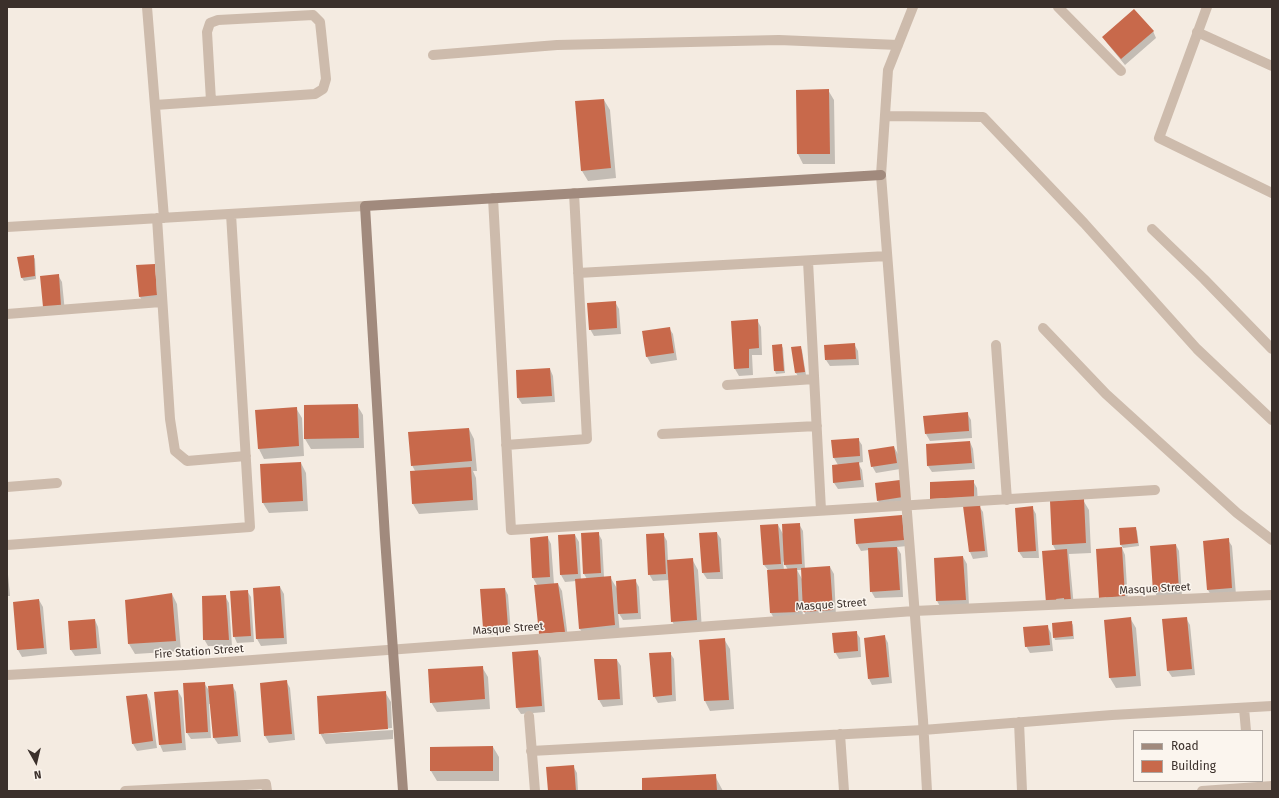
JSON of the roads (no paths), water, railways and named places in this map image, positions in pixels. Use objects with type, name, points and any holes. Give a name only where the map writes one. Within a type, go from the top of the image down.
[{"type":"street","points":[[147,7],[155,105],[162,302],[170,419],[174,451],[187,461],[246,456]]},
{"type":"street","points":[[912,7],[888,70],[881,175],[927,791]]},
{"type":"street","points":[[1058,7],[1122,71]]},
{"type":"street","points":[[1207,7],[1159,138],[1272,193]]},
{"type":"street","points":[[155,105],[315,94],[323,89],[326,79],[320,22],[313,14],[218,20],[210,23],[207,32],[212,101]]},
{"type":"street","points":[[1197,32],[1272,66]]},
{"type":"street","points":[[433,55],[557,45],[779,40],[898,44]]},
{"type":"street","points":[[885,116],[983,117],[1089,228],[1197,349],[1272,420]]},
{"type":"street","points":[[7,227],[881,175]]},
{"type":"street","points":[[506,445],[588,438],[574,193]]},
{"type":"street","points":[[493,198],[511,530],[1155,490]]},
{"type":"street","points":[[365,206],[392,650],[403,791]]},
{"type":"street","points":[[7,545],[250,527],[231,214]]},
{"type":"street","points":[[1152,229],[1204,279],[1272,349]]},
{"type":"street","points":[[578,273],[887,256]]},
{"type":"street","points":[[808,260],[821,510]]},
{"type":"street","points":[[7,314],[162,302]]},
{"type":"street","points":[[1043,328],[1112,399],[1237,513],[1272,540]]},
{"type":"street","points":[[996,345],[1007,500]]},
{"type":"street","points":[[727,385],[814,379]]},
{"type":"street","points":[[662,434],[817,426]]},
{"type":"street","points":[[7,487],[57,484]]},
{"type":"street","name":"Masque Street","points":[[392,650],[914,611],[1272,595]]},
{"type":"street","name":"Fire Station Street","points":[[7,675],[185,665],[392,650]]},
{"type":"street","points":[[532,751],[923,730],[1120,715],[1272,706]]},
{"type":"street","points":[[1244,708],[1246,730]]},
{"type":"street","points":[[529,716],[535,791]]},
{"type":"street","points":[[1019,722],[1022,791]]},
{"type":"street","points":[[840,734],[844,791]]},
{"type":"street","points":[[125,791],[266,784],[267,791]]},
{"type":"street","points":[[1202,791],[1272,786]]}]
